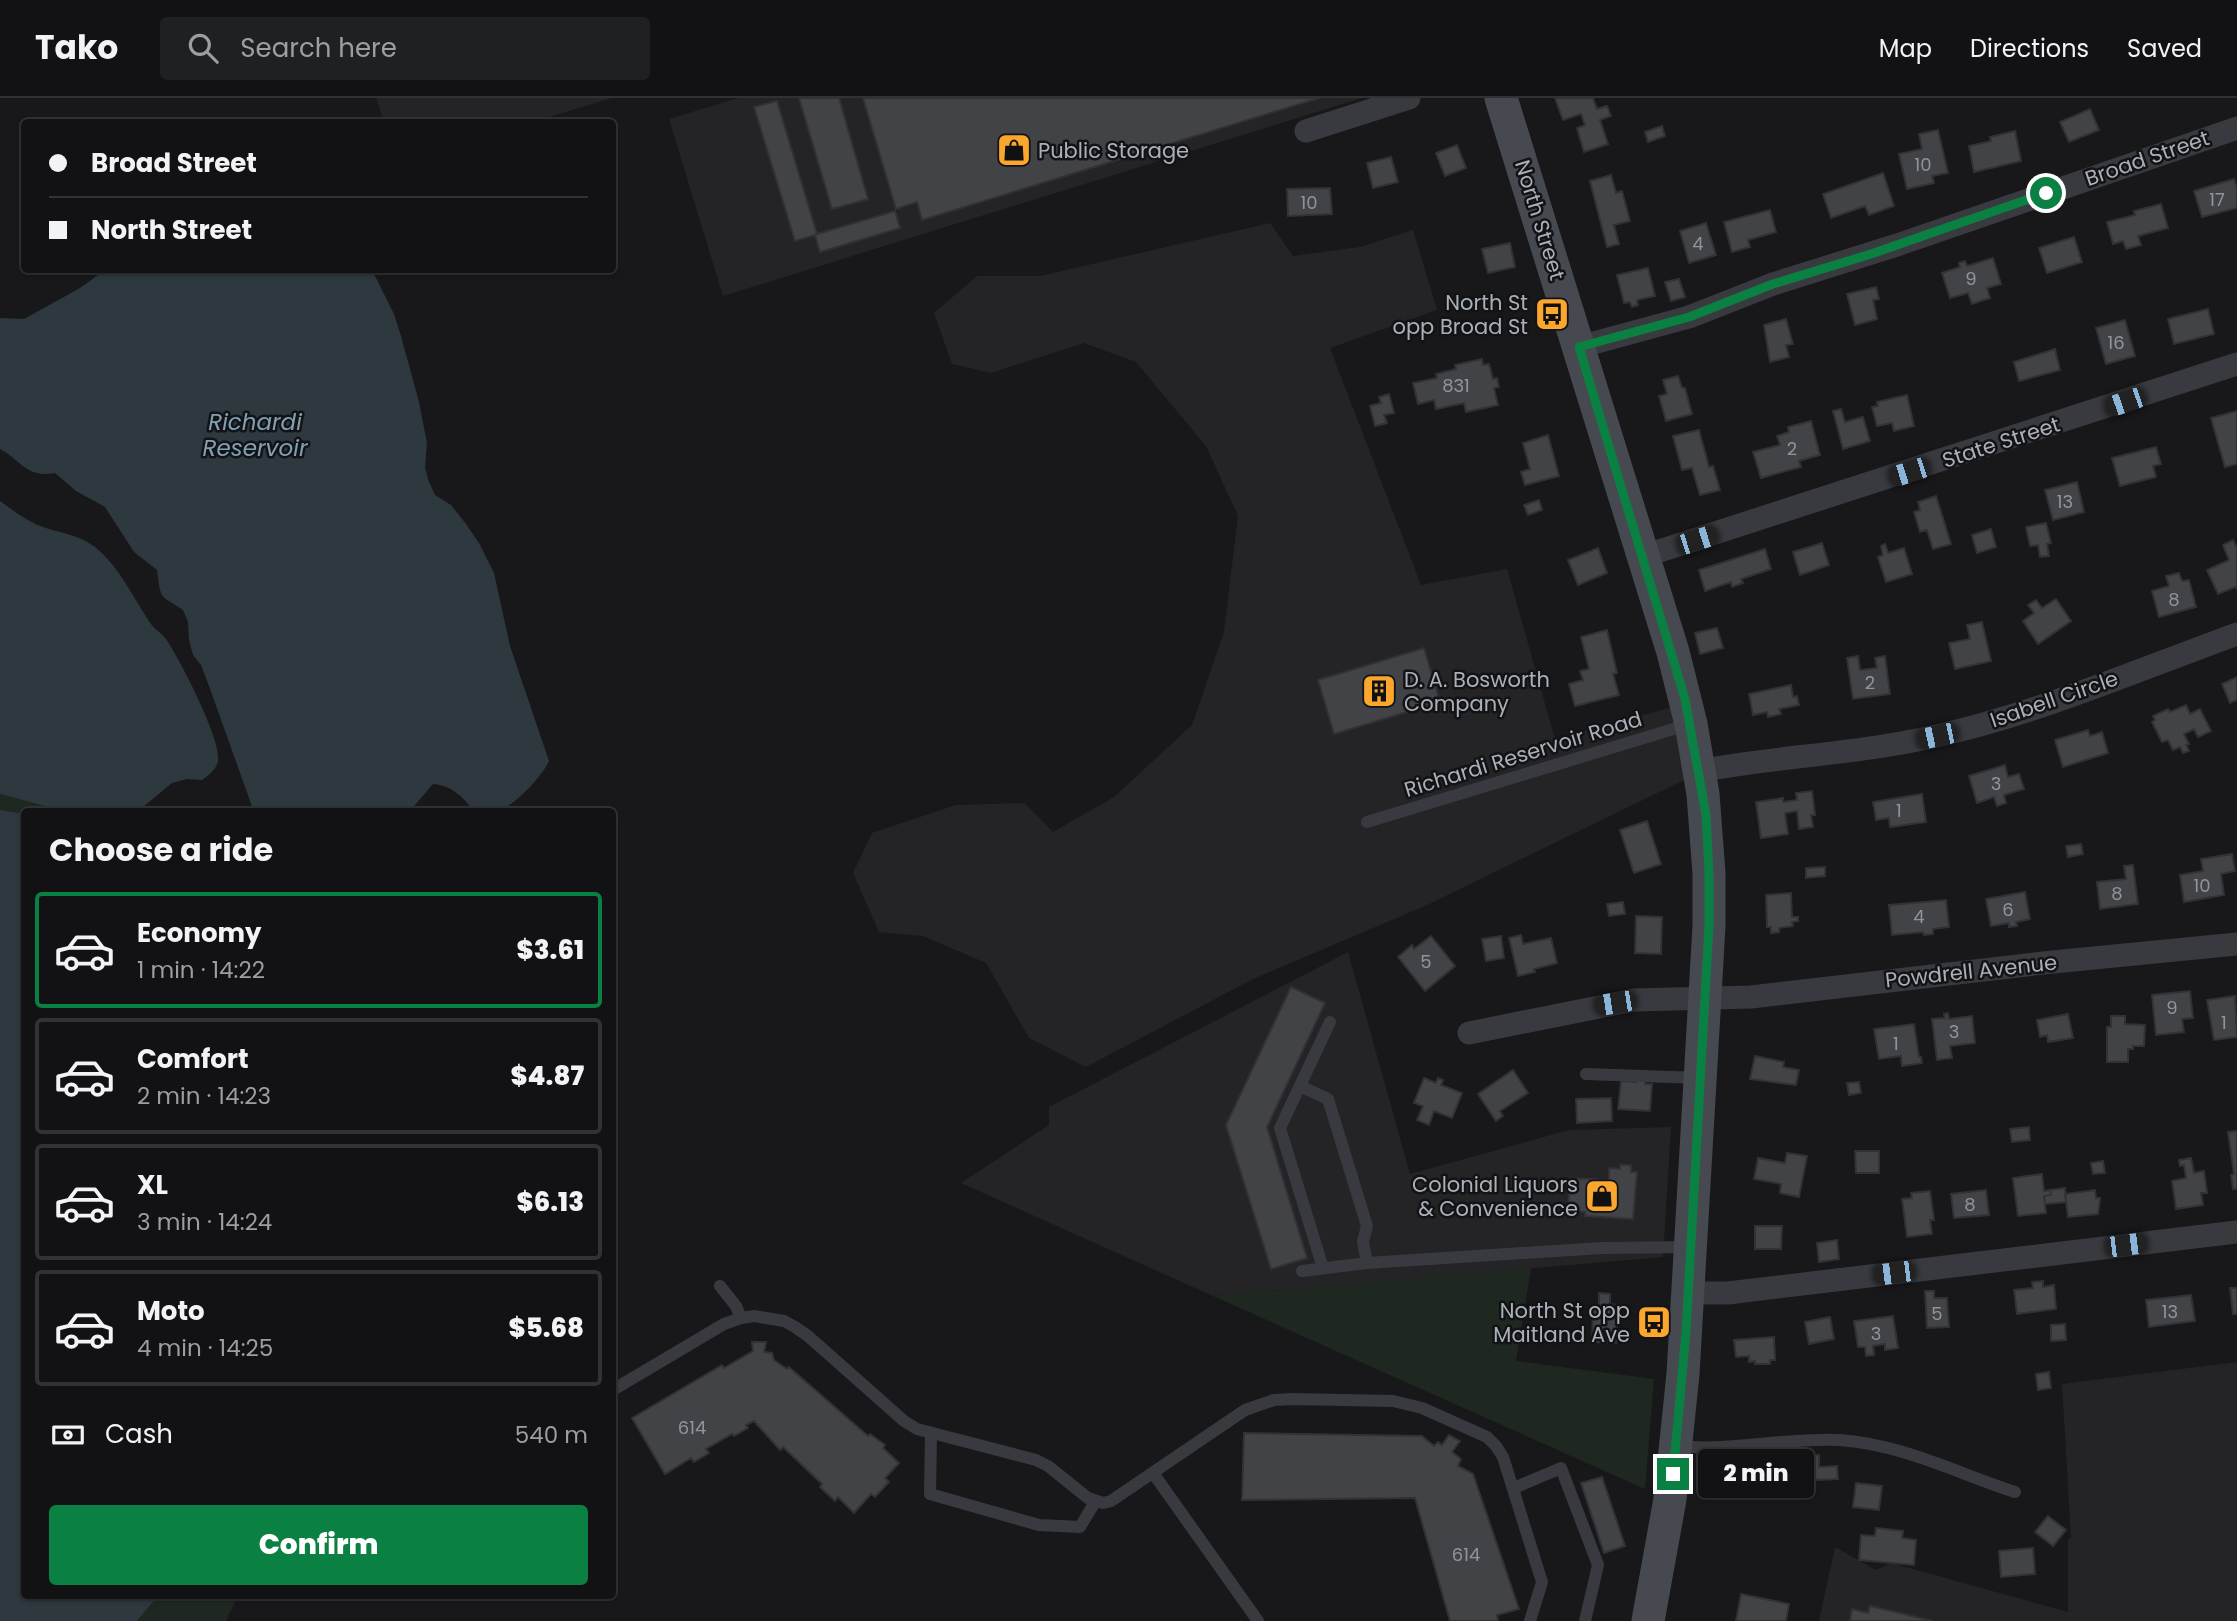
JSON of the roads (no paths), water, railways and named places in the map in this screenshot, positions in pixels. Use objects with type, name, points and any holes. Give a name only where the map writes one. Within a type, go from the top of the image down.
[{"type":"main road","name":"North Street","points":[[1501,98],[1673,652],[1691,724],[1706,815],[1709,873],[1705,999],[1688,1293],[1670,1499],[1648,1621]]},
{"type":"street","points":[[1306,131],[1365,105],[1409,98]]},
{"type":"street","name":"Broad Street","points":[[1579,347],[1689,317],[1773,284],[1884,250],[2237,128]]},
{"type":"street","name":"State Street","points":[[1644,556],[2237,364]]},
{"type":"street","name":"Isabell Circle","points":[[1700,771],[1895,745],[1959,731],[2026,710],[2237,634]]},
{"type":"street","name":"Powdrell Avenue","points":[[1469,1033],[1634,1000],[1751,997],[2237,944]]},
{"type":"street","points":[[1688,1293],[1741,1291],[2237,1232]]},
{"type":"lane","name":"Richardi Reservoir Road","points":[[1367,822],[1691,724]]},
{"type":"lane","points":[[1323,1268],[1280,1128],[1330,1022]]},
{"type":"lane","points":[[1586,1074],[1700,1078]]},
{"type":"lane","points":[[1300,1086],[1328,1099],[1367,1226],[1363,1242],[1367,1263]]},
{"type":"lane","points":[[1302,1271],[1367,1263],[1602,1248],[1690,1247]]},
{"type":"lane","points":[[720,1286],[736,1306],[741,1318]]},
{"type":"lane","points":[[616,1388],[724,1324],[741,1318],[769,1318],[795,1327],[808,1335],[904,1421],[917,1429],[1036,1460],[1096,1502],[1111,1501],[1245,1410],[1258,1405],[1293,1399],[1393,1401],[1422,1408],[1487,1437],[1503,1457],[1542,1582],[1530,1621]]},
{"type":"lane","points":[[931,1433],[930,1494],[1039,1525],[1080,1527],[1096,1502]]},
{"type":"lane","points":[[1676,1446],[1711,1447],[1793,1439],[1856,1442],[1918,1456],[2015,1492]]},
{"type":"lane","points":[[1514,1488],[1560,1468],[1598,1565],[1585,1621]]},
{"type":"lane","points":[[1153,1473],[1258,1621]]},
{"type":"water","name":"Richardi Reservoir","points":[[101,273],[374,273],[394,314],[419,402],[427,443],[425,468],[429,482],[435,495],[451,505],[466,524],[494,573],[510,646],[549,761],[534,783],[511,804],[505,808],[471,808],[457,793],[433,784],[412,808],[253,808],[201,665],[193,655],[188,622],[183,610],[162,596],[157,570],[134,552],[105,507],[76,491],[55,473],[31,471],[0,449],[0,318],[24,319],[80,288]]},
{"type":"water","points":[[0,501],[34,523],[77,537],[104,555],[119,573],[151,624],[172,649],[207,718],[218,761],[214,770],[202,780],[187,779],[172,783],[142,808],[52,808],[0,794]]},
{"type":"water","points":[[0,810],[21,814],[21,1599],[155,1599],[137,1621],[0,1621]]},
{"type":"place","name":"Public Storage","points":[[1014,150]]},
{"type":"place","name":"North St opp Broad St","points":[[1552,314]]},
{"type":"place","name":"D. A. Bosworth Company","points":[[1379,691]]},
{"type":"place","name":"Colonial Liquors & Convenience","points":[[1602,1196]]},
{"type":"place","name":"North St opp Maitland Ave","points":[[1654,1322]]}]
